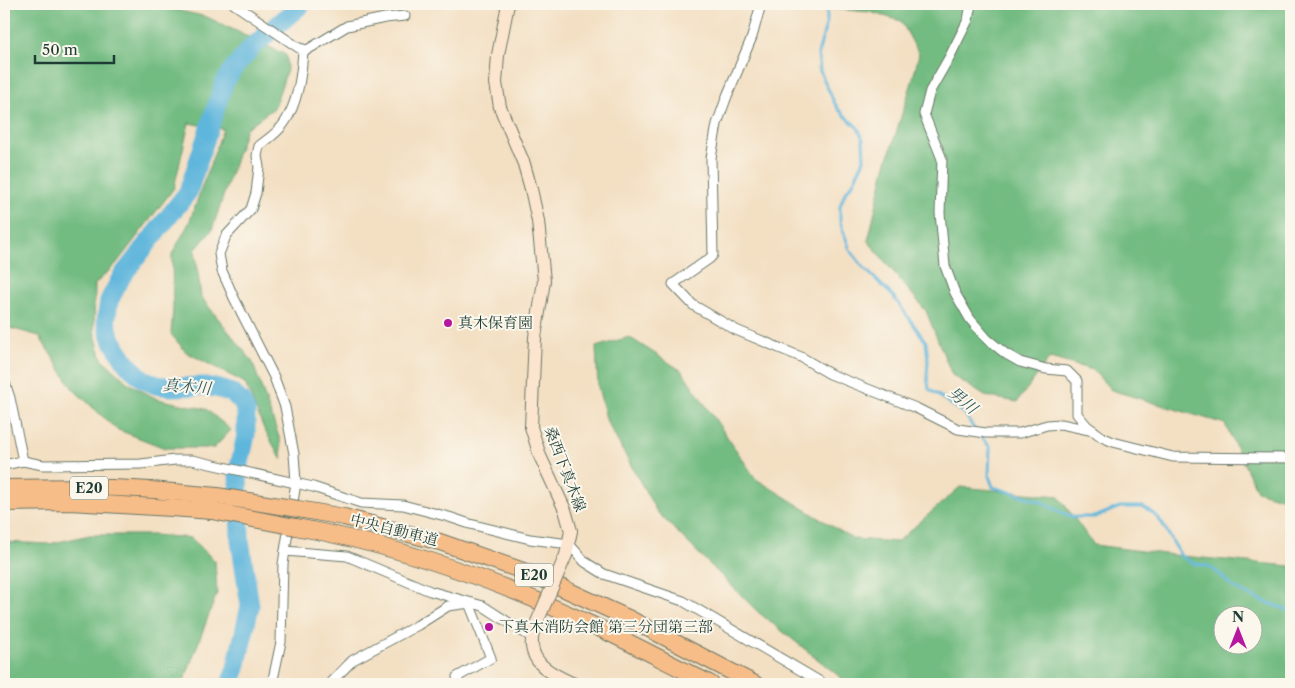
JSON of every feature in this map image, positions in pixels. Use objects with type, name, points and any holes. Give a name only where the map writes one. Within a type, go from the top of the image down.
[{"type":"highway","name":"中央自動車道","points":[[4,488],[142,489],[212,512],[296,526],[426,560],[476,576],[590,623],[711,684]]},
{"type":"highway","name":"中央自動車道","points":[[4,503],[173,500],[217,496],[344,517],[440,542],[532,574],[630,619],[754,684]]},
{"type":"main road","name":"桑西下真木線","points":[[508,4],[498,55],[496,83],[500,107],[524,164],[531,189],[540,229],[544,274],[535,337],[531,427],[540,456],[565,510],[571,531],[568,550],[532,633]]},
{"type":"main road","points":[[532,633],[531,647],[538,662],[553,676],[574,684]]},
{"type":"street","points":[[234,4],[302,49],[307,50],[347,26],[405,16]]},
{"type":"street","points":[[761,4],[752,37],[717,124],[711,158],[713,255],[673,284],[693,305],[736,330],[800,357],[830,374],[916,408],[958,429],[986,433],[1020,433],[1047,425],[1061,424],[1094,431]]},
{"type":"street","points":[[971,4],[968,20],[930,92],[924,114],[942,159],[940,213],[945,266],[955,293],[970,319],[987,339],[1020,362],[1046,369],[1067,371],[1077,381],[1077,414],[1087,426],[1113,442],[1173,457],[1291,458]]},
{"type":"street","points":[[272,684],[280,642],[283,564],[296,483],[294,454],[285,407],[274,377],[226,280],[222,271],[219,254],[226,236],[251,209],[256,194],[259,146],[274,134],[289,114],[302,71],[302,49]]},
{"type":"street","points":[[4,380],[10,398],[23,462]]},
{"type":"street","points":[[4,465],[23,462],[43,465],[131,464],[192,460],[296,483],[361,503],[402,505],[442,515],[568,550],[604,574],[683,601],[824,684]]},
{"type":"street","points":[[285,551],[347,556],[430,590],[483,606],[532,633]]},
{"type":"street","points":[[329,684],[353,660],[418,625],[448,606],[471,603]]},
{"type":"street","points":[[459,684],[457,677],[491,658],[471,603]]},
{"type":"green space","points":[[4,4],[154,5],[207,17],[286,55],[287,70],[274,108],[246,128],[212,230],[195,250],[201,297],[252,361],[280,440],[282,460],[264,429],[245,383],[186,352],[171,334],[173,308],[172,254],[189,223],[223,129],[189,123],[174,188],[116,264],[95,284],[94,331],[102,359],[128,383],[157,399],[206,409],[231,430],[214,448],[165,448],[116,429],[73,389],[39,336],[10,328],[4,336]]},
{"type":"green space","points":[[807,4],[1291,4],[1291,501],[1257,491],[1225,424],[1111,390],[1093,370],[1050,358],[1017,402],[985,396],[952,375],[926,311],[868,241],[885,168],[919,54],[901,21],[870,12],[808,7]]},
{"type":"green space","points":[[629,337],[682,371],[756,479],[853,539],[897,542],[960,487],[1058,496],[1094,545],[1181,556],[1291,566],[1291,684],[849,684],[758,612],[657,512],[607,422],[598,387],[596,347]]},
{"type":"green space","points":[[90,535],[153,535],[191,538],[215,561],[217,593],[183,684],[4,684],[4,542],[49,544]]},
{"type":"waterway","name":"真木川","points":[[230,684],[236,668],[250,606],[240,540],[238,472],[246,435],[246,411],[241,401],[232,393],[220,389],[205,386],[171,387],[156,385],[143,379],[128,365],[118,350],[110,336],[106,321],[109,301],[122,276],[188,192],[224,83],[252,47],[302,4]]},
{"type":"waterway","name":"男川","points":[[827,4],[827,21],[818,54],[820,71],[839,110],[858,128],[863,139],[864,160],[853,183],[845,193],[840,206],[840,222],[850,250],[864,268],[893,296],[926,342],[929,389],[965,414],[974,429]]},
{"type":"waterway","name":"男川","points":[[978,434],[990,447],[989,476],[993,487],[1040,501],[1073,517],[1095,517],[1120,507],[1143,507],[1153,513],[1162,523],[1181,556],[1192,563],[1207,566],[1217,572],[1234,588],[1257,599],[1291,611]]},
{"type":"place","name":"真木保育園","points":[[448,323]]},
{"type":"place","name":"下真木消防会館 第三分団第三部","points":[[489,627]]}]
